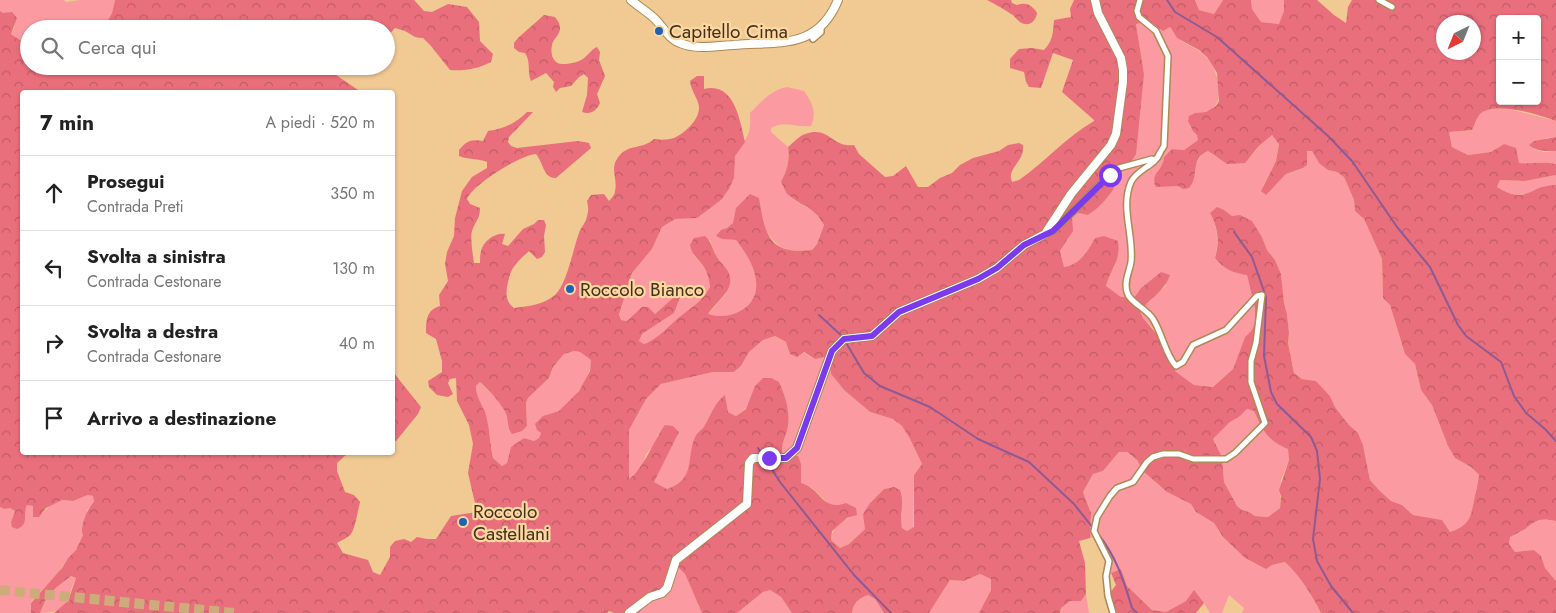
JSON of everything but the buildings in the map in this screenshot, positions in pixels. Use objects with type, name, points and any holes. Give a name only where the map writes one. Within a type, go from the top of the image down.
[{"type":"street","points":[[631,0],[654,18],[673,39],[687,45],[700,47],[750,43],[781,43],[803,38],[821,26],[838,0]]},
{"type":"street","points":[[1045,234],[1071,194],[1111,145],[1116,134],[1124,82],[1123,70],[1121,58],[1098,13],[1095,0]]},
{"type":"street","points":[[1113,613],[1108,596],[1106,576],[1109,561],[1094,531],[1098,516],[1110,496],[1117,488],[1133,482],[1147,462],[1153,457],[1163,454],[1179,454],[1193,459],[1226,459],[1235,453],[1264,423],[1251,382],[1251,361],[1256,343],[1262,295],[1257,296],[1226,330],[1193,345],[1183,362],[1176,366],[1171,361],[1163,338],[1153,318],[1144,307],[1135,303],[1128,295],[1125,284],[1131,262],[1127,194],[1132,180],[1142,169],[1158,158],[1164,146],[1168,56],[1156,31],[1139,17],[1137,11],[1140,0]]},
{"type":"street","points":[[1379,0],[1390,6]]},
{"type":"street","points":[[813,39],[821,32],[821,26]]},
{"type":"street","points":[[629,613],[650,597],[662,593],[667,588],[676,560],[746,504],[749,463],[753,458],[786,458],[797,448],[832,351],[842,340],[872,336],[899,312],[978,279],[997,268],[1024,245],[1053,231],[1100,184],[1119,168],[1150,160],[1160,153]]},
{"type":"shaded area","points":[[0,0],[64,0],[66,2],[115,0],[108,20],[20,20],[20,40],[11,34],[15,26],[0,11]]},
{"type":"shaded area","points":[[1195,0],[1223,0],[1214,14],[1199,10]]},
{"type":"shaded area","points":[[1251,0],[1284,0],[1284,11],[1280,24],[1261,22],[1252,9]]},
{"type":"shaded area","points":[[1146,22],[1170,27],[1179,39],[1205,56],[1213,67],[1219,85],[1217,102],[1213,108],[1206,112],[1195,113],[1190,126],[1198,135],[1198,140],[1184,150],[1172,149],[1164,157],[1164,162],[1157,171],[1172,186],[1178,186],[1183,189],[1195,173],[1194,167],[1203,153],[1208,151],[1226,161],[1242,162],[1272,135],[1279,143],[1276,161],[1263,186],[1265,195],[1286,174],[1303,168],[1307,151],[1312,151],[1328,170],[1337,172],[1344,177],[1354,200],[1355,211],[1364,219],[1382,259],[1383,298],[1390,305],[1405,354],[1415,364],[1421,390],[1432,405],[1448,446],[1455,458],[1471,467],[1479,475],[1471,513],[1463,526],[1450,532],[1441,520],[1413,515],[1402,505],[1391,501],[1370,480],[1363,445],[1358,433],[1348,424],[1335,407],[1330,396],[1316,381],[1302,379],[1294,373],[1288,343],[1289,333],[1281,274],[1262,237],[1251,221],[1232,216],[1224,210],[1210,213],[1217,235],[1215,258],[1247,275],[1255,309],[1255,322],[1252,330],[1245,337],[1233,369],[1213,387],[1194,385],[1175,372],[1153,328],[1143,318],[1140,310],[1166,286],[1161,272],[1141,288],[1134,298],[1122,298],[1106,286],[1108,276],[1116,264],[1095,238],[1083,257],[1070,266],[1064,267],[1060,251],[1069,238],[1072,218],[1078,213],[1088,215],[1099,207],[1112,192],[1124,171],[1144,74],[1136,24]]},
{"type":"shaded area","points":[[787,87],[804,91],[814,112],[813,121],[811,126],[786,124],[776,126],[771,128],[771,132],[788,147],[788,165],[781,183],[788,194],[800,204],[808,207],[824,225],[817,244],[812,250],[789,250],[773,240],[763,226],[733,223],[728,228],[729,240],[736,240],[752,265],[755,276],[756,291],[748,306],[741,311],[725,316],[708,314],[725,295],[730,276],[716,256],[710,240],[693,255],[701,263],[709,278],[710,283],[707,294],[661,335],[644,344],[639,341],[642,334],[674,313],[674,297],[655,314],[643,307],[627,321],[621,320],[619,313],[632,273],[652,249],[662,227],[674,219],[683,218],[709,208],[721,200],[734,157],[750,128],[750,113],[771,94]]},
{"type":"shaded area","points":[[1488,108],[1513,110],[1556,121],[1556,137],[1546,138],[1533,149],[1544,152],[1556,151],[1556,164],[1519,163],[1504,144],[1491,152],[1468,155],[1452,147],[1449,132],[1472,130],[1478,114]]},
{"type":"shaded area","points":[[1556,175],[1556,185],[1539,188],[1522,195],[1516,195],[1497,187],[1500,180],[1525,181]]},
{"type":"shaded area","points":[[775,336],[815,359],[826,357],[830,364],[831,374],[844,390],[870,412],[893,419],[902,426],[922,464],[914,475],[913,528],[907,531],[902,528],[900,520],[902,515],[894,487],[884,489],[870,503],[865,529],[849,544],[840,548],[831,540],[834,530],[839,524],[856,515],[838,506],[830,505],[811,487],[801,483],[801,464],[783,457],[782,448],[788,413],[786,400],[779,382],[736,416],[728,412],[725,396],[721,399],[694,441],[688,470],[681,481],[675,485],[667,489],[653,482],[679,432],[658,434],[654,445],[646,454],[642,466],[629,479],[629,430],[646,399],[661,384],[713,372],[734,372],[741,366],[749,352],[763,340]]},
{"type":"shaded area","points":[[574,351],[580,352],[591,360],[588,373],[581,388],[560,411],[548,414],[539,438],[534,441],[524,438],[512,447],[507,463],[502,466],[493,458],[487,419],[475,392],[476,386],[480,382],[492,394],[500,403],[507,418],[527,426],[526,403],[528,398],[549,378],[553,367],[564,354]]},
{"type":"shaded area","points":[[1247,409],[1254,411],[1270,438],[1288,448],[1289,460],[1281,480],[1280,508],[1268,517],[1255,516],[1237,506],[1224,482],[1222,457],[1213,439]]},
{"type":"shaded area","points":[[1119,452],[1126,452],[1137,460],[1144,472],[1167,492],[1191,504],[1196,512],[1214,523],[1223,537],[1245,558],[1254,563],[1272,565],[1285,562],[1296,573],[1321,613],[1242,613],[1244,608],[1229,595],[1222,613],[1210,613],[1204,603],[1186,601],[1166,612],[1152,610],[1127,586],[1121,569],[1111,573],[1099,536],[1090,538],[1091,513],[1083,492],[1093,474],[1103,471]]},
{"type":"shaded area","points":[[88,495],[93,496],[94,502],[87,510],[87,516],[82,526],[83,535],[76,550],[31,602],[31,613],[0,613],[0,507],[4,509],[10,507],[15,511],[11,522],[25,516],[24,511],[27,505],[33,506],[38,517],[51,505],[62,500],[73,501]]},
{"type":"shaded area","points":[[1542,519],[1556,521],[1556,581],[1545,568],[1541,556],[1534,550],[1515,552],[1509,544],[1510,537]]},
{"type":"shaded area","points":[[675,564],[685,574],[702,613],[639,613]]},
{"type":"shaded area","points":[[980,574],[991,579],[991,590],[979,613],[929,613],[950,580],[964,581]]},
{"type":"shaded area","points":[[71,576],[76,578],[66,603],[57,610],[40,613],[48,594]]},
{"type":"shaded area","points":[[770,590],[781,597],[792,613],[737,613],[763,592]]},
{"type":"shaded area","points":[[1086,594],[1089,613],[1060,613],[1061,608],[1070,600],[1081,601]]},
{"type":"shaded area","points":[[868,595],[875,599],[884,613],[852,613],[857,601]]},
{"type":"green space","points":[[115,0],[414,0],[424,11],[432,12],[448,4],[467,7],[479,22],[480,41],[493,54],[491,62],[476,68],[450,70],[423,38],[415,37],[395,28],[395,20],[108,20]]},
{"type":"green space","points":[[987,0],[1011,0],[1012,3],[1017,5],[1031,6],[1037,13],[1032,23],[1023,24],[1008,12]]},
{"type":"green space","points":[[1074,0],[1195,0],[1199,10],[1214,14],[1223,0],[1251,0],[1252,9],[1261,22],[1279,24],[1284,11],[1284,0],[1317,0],[1346,23],[1348,7],[1352,0],[1556,0],[1556,121],[1529,112],[1497,109],[1481,113],[1472,130],[1449,132],[1452,147],[1468,155],[1491,152],[1504,144],[1516,148],[1519,163],[1556,164],[1556,175],[1525,181],[1500,180],[1497,187],[1515,195],[1522,195],[1539,188],[1556,185],[1556,521],[1536,521],[1510,537],[1509,544],[1515,552],[1534,550],[1541,556],[1545,568],[1556,581],[1556,613],[1321,613],[1296,573],[1285,562],[1272,565],[1266,569],[1245,558],[1223,537],[1214,523],[1196,512],[1191,504],[1167,492],[1144,472],[1137,460],[1127,452],[1119,452],[1103,471],[1093,474],[1083,492],[1091,513],[1090,538],[1079,541],[1085,563],[1086,594],[1081,601],[1070,601],[1061,608],[1060,613],[979,613],[991,590],[991,579],[980,574],[964,581],[950,580],[929,613],[884,613],[875,599],[868,595],[857,601],[852,613],[792,613],[781,597],[770,590],[763,592],[737,613],[702,613],[685,574],[676,565],[668,593],[652,601],[639,613],[614,613],[609,611],[607,613],[54,613],[68,601],[76,578],[71,576],[48,594],[40,613],[31,613],[31,603],[76,550],[83,535],[82,528],[85,518],[94,502],[93,496],[88,495],[73,501],[62,500],[46,508],[39,517],[33,517],[33,506],[27,505],[25,522],[17,529],[12,527],[11,522],[15,511],[10,508],[4,509],[0,507],[0,11],[3,13],[12,12],[17,18],[11,34],[20,40],[20,75],[336,75],[358,90],[20,90],[20,455],[346,455],[337,463],[337,471],[345,492],[354,495],[360,502],[351,534],[337,543],[343,553],[368,560],[373,572],[380,575],[390,557],[390,547],[395,541],[404,539],[411,542],[417,537],[436,539],[451,516],[477,512],[468,473],[473,444],[469,425],[457,401],[456,378],[450,379],[448,383],[453,394],[448,397],[437,395],[429,387],[428,381],[442,372],[442,361],[436,339],[426,333],[429,313],[440,306],[439,295],[448,281],[445,264],[447,252],[454,236],[455,218],[462,191],[472,177],[487,168],[487,162],[459,156],[459,150],[464,145],[469,141],[483,141],[488,131],[509,125],[527,112],[533,112],[509,137],[508,142],[511,146],[517,148],[578,141],[589,143],[591,148],[556,178],[546,173],[536,154],[519,159],[497,172],[478,186],[467,199],[470,204],[480,208],[471,234],[474,263],[480,263],[482,247],[490,238],[498,234],[505,234],[502,244],[508,246],[523,229],[538,220],[544,220],[546,225],[544,236],[545,252],[542,257],[537,259],[529,251],[514,267],[507,287],[507,299],[514,308],[530,306],[546,301],[559,290],[586,218],[588,210],[587,201],[591,195],[604,194],[609,201],[612,197],[616,187],[614,167],[621,154],[630,148],[644,145],[654,139],[674,138],[683,133],[697,117],[698,102],[690,81],[697,76],[704,76],[704,89],[714,88],[729,96],[738,113],[745,142],[735,156],[734,178],[729,189],[721,200],[697,218],[675,219],[662,227],[652,249],[632,273],[619,314],[621,320],[627,321],[642,307],[648,307],[655,314],[674,297],[680,297],[674,313],[642,334],[639,341],[644,344],[657,337],[695,305],[710,287],[706,271],[694,255],[690,245],[694,238],[705,236],[707,238],[730,277],[729,287],[708,314],[725,316],[734,314],[748,305],[753,299],[756,291],[756,282],[752,265],[746,254],[736,240],[722,239],[716,236],[721,230],[733,223],[736,208],[750,194],[759,198],[767,232],[778,246],[798,251],[812,250],[817,244],[824,225],[808,207],[787,194],[781,182],[788,165],[788,147],[803,135],[820,132],[840,143],[854,145],[859,154],[885,177],[893,176],[906,166],[918,187],[928,187],[973,158],[999,151],[1008,145],[1019,143],[1023,145],[1023,151],[1011,173],[1012,182],[1019,180],[1029,173],[1074,134],[1094,121],[1062,92],[1073,60],[1053,53],[1041,88],[1029,87],[1024,72],[1010,68],[1010,59],[1019,49],[1032,48],[1044,50],[1047,47],[1051,40],[1054,20],[1071,17],[1070,9]],"holes":[[[1146,22],[1155,25],[1163,31],[1170,27],[1177,38],[1199,50],[1207,57],[1217,73],[1219,101],[1216,106],[1206,112],[1195,113],[1189,116],[1188,121],[1198,140],[1184,150],[1172,149],[1164,157],[1162,165],[1155,175],[1154,182],[1156,187],[1178,186],[1183,189],[1189,188],[1194,178],[1199,158],[1208,151],[1227,164],[1245,163],[1259,146],[1272,135],[1279,144],[1276,161],[1261,191],[1266,195],[1286,174],[1307,165],[1307,151],[1312,151],[1319,163],[1328,170],[1337,172],[1344,177],[1354,200],[1355,211],[1364,219],[1382,259],[1383,298],[1390,305],[1405,354],[1415,364],[1421,390],[1432,405],[1448,446],[1455,458],[1471,467],[1479,475],[1471,513],[1463,526],[1450,532],[1442,520],[1413,515],[1402,505],[1391,501],[1370,480],[1363,445],[1358,433],[1348,424],[1335,407],[1330,396],[1316,381],[1302,379],[1294,373],[1288,343],[1289,333],[1281,274],[1252,221],[1240,215],[1232,216],[1217,207],[1210,213],[1217,235],[1215,258],[1229,270],[1247,275],[1255,309],[1255,322],[1252,330],[1245,337],[1233,369],[1213,387],[1194,385],[1176,372],[1168,357],[1165,344],[1143,318],[1140,311],[1161,290],[1170,275],[1161,272],[1141,288],[1134,298],[1121,297],[1106,286],[1117,259],[1118,241],[1104,236],[1095,238],[1086,253],[1079,260],[1064,267],[1060,251],[1073,231],[1072,218],[1078,213],[1088,215],[1102,204],[1113,190],[1119,176],[1136,154],[1144,74],[1136,24]],[[775,336],[786,342],[790,354],[797,357],[804,352],[815,359],[826,357],[830,364],[831,374],[844,390],[870,412],[893,419],[902,426],[922,464],[914,475],[914,527],[907,531],[902,528],[901,495],[900,490],[894,487],[884,489],[870,503],[863,514],[865,529],[849,544],[840,548],[831,540],[832,531],[847,518],[857,515],[856,508],[846,503],[838,505],[826,502],[813,489],[801,483],[801,464],[798,456],[783,456],[783,445],[788,425],[788,408],[779,382],[771,378],[763,378],[755,386],[746,409],[736,416],[728,412],[725,395],[721,399],[703,428],[695,437],[686,474],[676,485],[667,489],[654,482],[679,432],[673,426],[665,425],[640,468],[629,479],[629,430],[646,399],[661,384],[713,372],[734,372],[741,366],[749,352],[763,340]],[[574,351],[580,352],[591,360],[590,371],[579,391],[559,411],[543,416],[535,424],[537,430],[541,433],[539,438],[534,441],[524,438],[511,447],[507,463],[502,466],[493,458],[487,419],[477,394],[476,386],[480,382],[498,402],[506,414],[512,434],[522,431],[527,426],[526,403],[528,398],[549,378],[553,367],[564,354]],[[1247,409],[1254,411],[1270,438],[1288,449],[1289,460],[1279,490],[1281,496],[1280,508],[1268,517],[1255,516],[1237,506],[1224,482],[1222,457],[1213,439]]]},
{"type":"green space","points":[[544,15],[555,17],[560,25],[560,30],[551,48],[553,58],[557,63],[577,62],[597,47],[600,52],[599,60],[605,76],[597,94],[600,103],[593,112],[582,112],[587,95],[588,78],[584,74],[571,86],[560,88],[556,92],[553,87],[554,82],[546,73],[531,81],[527,56],[525,53],[519,52],[514,48],[514,43],[518,38]]},
{"type":"green space","points":[[1556,137],[1556,151],[1538,150],[1529,145],[1534,141]]},
{"type":"green space","points":[[395,374],[421,407],[418,414],[396,441]]},
{"type":"green space","points":[[1121,569],[1127,586],[1152,610],[1166,612],[1186,601],[1194,590],[1204,603],[1196,613],[1117,613],[1110,593],[1116,585],[1111,573]]},
{"type":"waterway","points":[[1167,0],[1175,12],[1217,37],[1328,136],[1352,161],[1397,227],[1430,267],[1458,325],[1466,336],[1501,362],[1514,396],[1526,413],[1556,441]]},
{"type":"waterway","points":[[1234,232],[1252,257],[1266,297],[1264,356],[1271,392],[1277,404],[1311,437],[1317,451],[1320,479],[1313,539],[1317,561],[1331,586],[1353,613]]},
{"type":"waterway","points":[[819,315],[843,337]]},
{"type":"waterway","points":[[845,341],[864,373],[880,386],[930,407],[978,439],[1029,462],[1074,504],[1093,528]]},
{"type":"waterway","points":[[758,448],[763,456]]},
{"type":"waterway","points":[[766,460],[780,482],[854,575],[891,613]]},
{"type":"waterway","points":[[1098,534],[1115,560],[1132,608],[1137,613]]},
{"type":"tunnel","points":[[0,590],[234,613]]},
{"type":"place","name":"Capitello Cima","points":[[659,31]]},
{"type":"place","name":"Roccolo Bianco","points":[[570,289]]},
{"type":"place","name":"Roccolo Castellani","points":[[463,522]]},
{"type":"route","points":[[769,458],[786,458],[797,448],[832,351],[844,339],[872,336],[899,312],[978,279],[997,268],[1024,245],[1053,231],[1110,175]]}]
